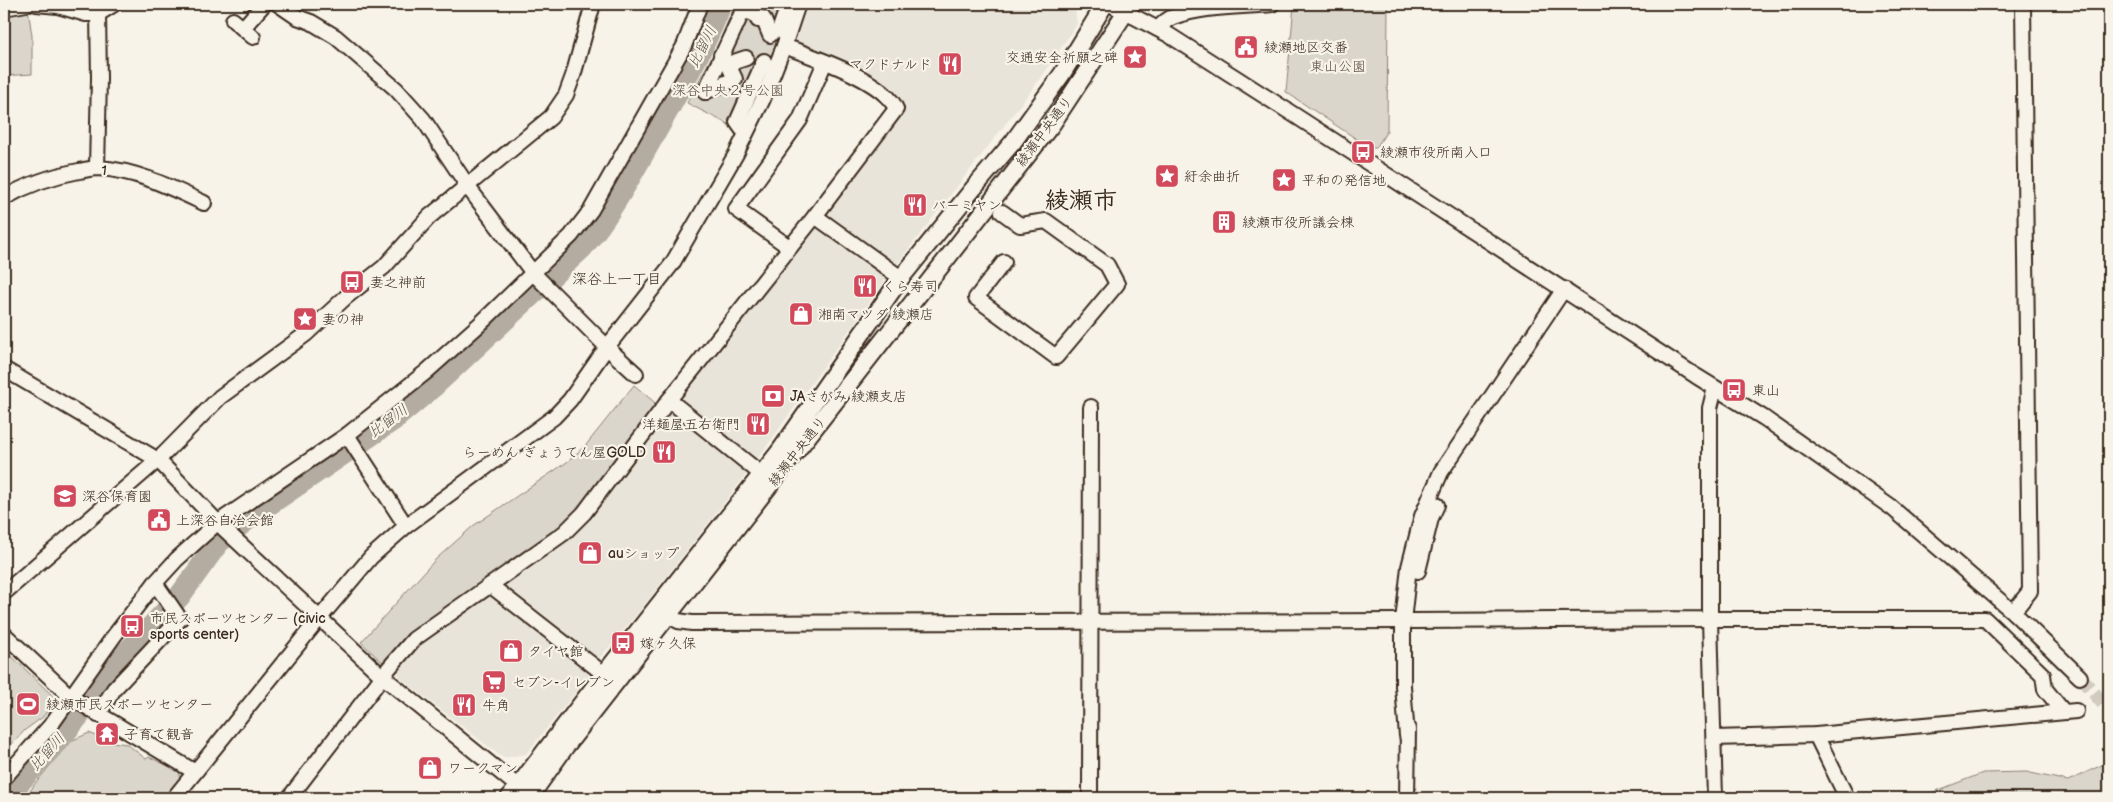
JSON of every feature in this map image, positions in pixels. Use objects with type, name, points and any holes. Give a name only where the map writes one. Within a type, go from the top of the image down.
[{"type":"main road","name":"綾瀬中央通り","points":[[524,796],[604,674],[779,452],[901,278],[1024,127],[1068,65],[1105,4]]},
{"type":"main road","name":"綾瀬中央通り","points":[[524,796],[669,616],[1052,124],[1128,8]]},
{"type":"street","points":[[4,8],[26,4]]},
{"type":"street","points":[[36,4],[58,6],[86,14],[98,14],[114,4]]},
{"type":"street","points":[[243,28],[264,4]]},
{"type":"street","points":[[278,4],[336,37],[396,89],[424,119],[467,186],[537,276],[607,348],[636,374]]},
{"type":"street","points":[[4,593],[158,460],[220,396],[306,334],[346,297],[384,267],[429,217],[551,118],[566,95],[573,76],[593,4]]},
{"type":"street","points":[[86,707],[114,636],[177,558],[349,438],[537,276],[592,210],[684,46],[700,4]]},
{"type":"street","points":[[746,4],[750,13],[754,11],[758,20],[764,18],[774,33],[788,4]]},
{"type":"street","points":[[746,4],[725,60],[746,58]]},
{"type":"street","points":[[174,798],[371,557],[406,526],[554,417],[570,400],[607,348],[672,264],[736,154],[763,98],[784,46],[798,4]]},
{"type":"street","points":[[1110,4],[1128,8],[1764,418],[1892,508],[2013,612],[2080,677]]},
{"type":"street","points":[[1163,32],[1166,21],[1174,17],[1206,11],[1272,4]]},
{"type":"street","points":[[2013,612],[2030,591],[2023,4]]},
{"type":"street","points":[[97,168],[100,78],[98,14]]},
{"type":"street","points":[[289,798],[382,676],[414,639],[575,524],[669,400],[815,216],[896,109],[892,101],[860,78],[784,46]]},
{"type":"street","points":[[742,129],[737,122],[764,61]]},
{"type":"street","points":[[789,247],[736,209],[800,120],[825,62]]},
{"type":"street","name":"1","points":[[4,198],[24,187],[54,175],[97,168],[132,174],[159,182],[204,203]]},
{"type":"street","points":[[1002,212],[1020,225],[1046,221],[1107,265],[1117,284],[1056,357],[976,298],[1004,262]]},
{"type":"street","points":[[815,216],[901,278]]},
{"type":"street","points":[[1406,798],[1407,736],[1402,686],[1408,621],[1409,567],[1422,516],[1441,472],[1564,289]]},
{"type":"street","points":[[4,370],[158,460],[221,526],[382,676],[524,796]]},
{"type":"street","points":[[1715,388],[1710,408],[1710,619],[1715,798]]},
{"type":"street","points":[[669,400],[754,469]]},
{"type":"street","points":[[1090,798],[1091,407]]},
{"type":"street","points":[[349,438],[406,526]]},
{"type":"street","points":[[4,778],[51,725],[86,707],[114,689],[180,619],[155,583]]},
{"type":"street","points":[[490,585],[604,674]]},
{"type":"street","points":[[669,616],[678,621],[692,622],[1985,619],[2043,675],[2045,689],[2070,711],[1816,735],[1714,738]]},
{"type":"street","points":[[4,634],[86,707],[195,772]]},
{"type":"street","points":[[1816,735],[1843,797]]},
{"type":"shaded area","points":[[798,4],[1065,4],[1075,8],[1077,24],[1041,78],[894,268],[749,471],[638,613],[588,672],[588,677],[526,754],[503,758],[400,678],[397,669],[410,653],[434,632],[534,559],[895,109],[892,101],[784,46]]},
{"type":"green space","name":"深谷中央２号公園","points":[[735,4],[793,4],[761,90],[741,131],[687,103],[718,45]]},
{"type":"green space","name":"東山公園","points":[[1388,4],[1387,131],[1376,148],[1370,148],[1286,92],[1294,5]]},
{"type":"green space","points":[[28,8],[32,36],[32,74],[4,76],[4,13]]},
{"type":"green space","points":[[634,385],[660,407],[573,518],[389,662],[381,661],[361,642],[435,560],[473,526],[567,462],[586,445]]},
{"type":"green space","name":"綾瀬市民スポーツセンター","points":[[4,649],[56,699],[43,717],[25,730],[4,753]]},
{"type":"green space","points":[[89,733],[112,742],[127,744],[146,759],[149,757],[179,771],[181,780],[165,798],[26,798],[34,785],[67,745],[73,740]]},
{"type":"green space","points":[[2104,764],[2109,764],[2109,798],[1918,798],[1983,773],[2026,772],[2068,781]]},
{"type":"waterway","name":"比留川","points":[[5,798],[60,739],[93,698],[114,666],[179,597],[218,543],[252,516],[392,421],[435,385],[582,248],[604,219],[632,173],[708,36],[721,4]]},
{"type":"tunnel","points":[[2080,677],[2109,710]]},
{"type":"place","name":"綾瀬地区交番","points":[[1246,47]]},
{"type":"place","name":"交通安全祈願之碑","points":[[1135,57]]},
{"type":"place","name":"マクドナルド","points":[[950,64]]},
{"type":"place","name":"綾瀬市役所南入口","points":[[1363,152]]},
{"type":"place","name":"紆余曲折","points":[[1167,176]]},
{"type":"place","name":"平和の発信地","points":[[1284,180]]},
{"type":"place","name":"バーミヤン","points":[[915,205]]},
{"type":"place","name":"綾瀬市役所議会棟","points":[[1224,222]]},
{"type":"place","name":"妻之神前","points":[[352,282]]},
{"type":"place","name":"くら寿司","points":[[865,286]]},
{"type":"place","name":"湘南マツダ 綾瀬店","points":[[801,314]]},
{"type":"place","name":"妻の神","points":[[305,319]]},
{"type":"place","name":"東山","points":[[1734,390]]},
{"type":"place","name":"JAさがみ 綾瀬支店","points":[[773,396]]},
{"type":"place","name":"洋麺屋五右衛門","points":[[758,424]]},
{"type":"place","name":"らーめん ぎょうてん屋GOLD","points":[[664,452]]},
{"type":"place","name":"深谷保育園","points":[[65,496]]},
{"type":"place","name":"上深谷自治会館","points":[[159,520]]},
{"type":"place","name":"auショップ","points":[[590,553]]},
{"type":"place","name":"市民スポーツセンター (civic sports center)","points":[[132,626]]},
{"type":"place","name":"嫁ヶ久保","points":[[623,643]]},
{"type":"place","name":"タイヤ館","points":[[511,651]]},
{"type":"place","name":"セブン-イレブン","points":[[494,682]]},
{"type":"place","name":"綾瀬市民スポーツセンター","points":[[28,704]]},
{"type":"place","name":"牛角","points":[[464,705]]},
{"type":"place","name":"子育て観音","points":[[107,734]]},
{"type":"place","name":"ワークマン","points":[[430,768]]},
{"type":"district","name":"綾瀬市","points":[[1081,200]]},
{"type":"district","name":"深谷上一丁目","points":[[617,279]]}]
